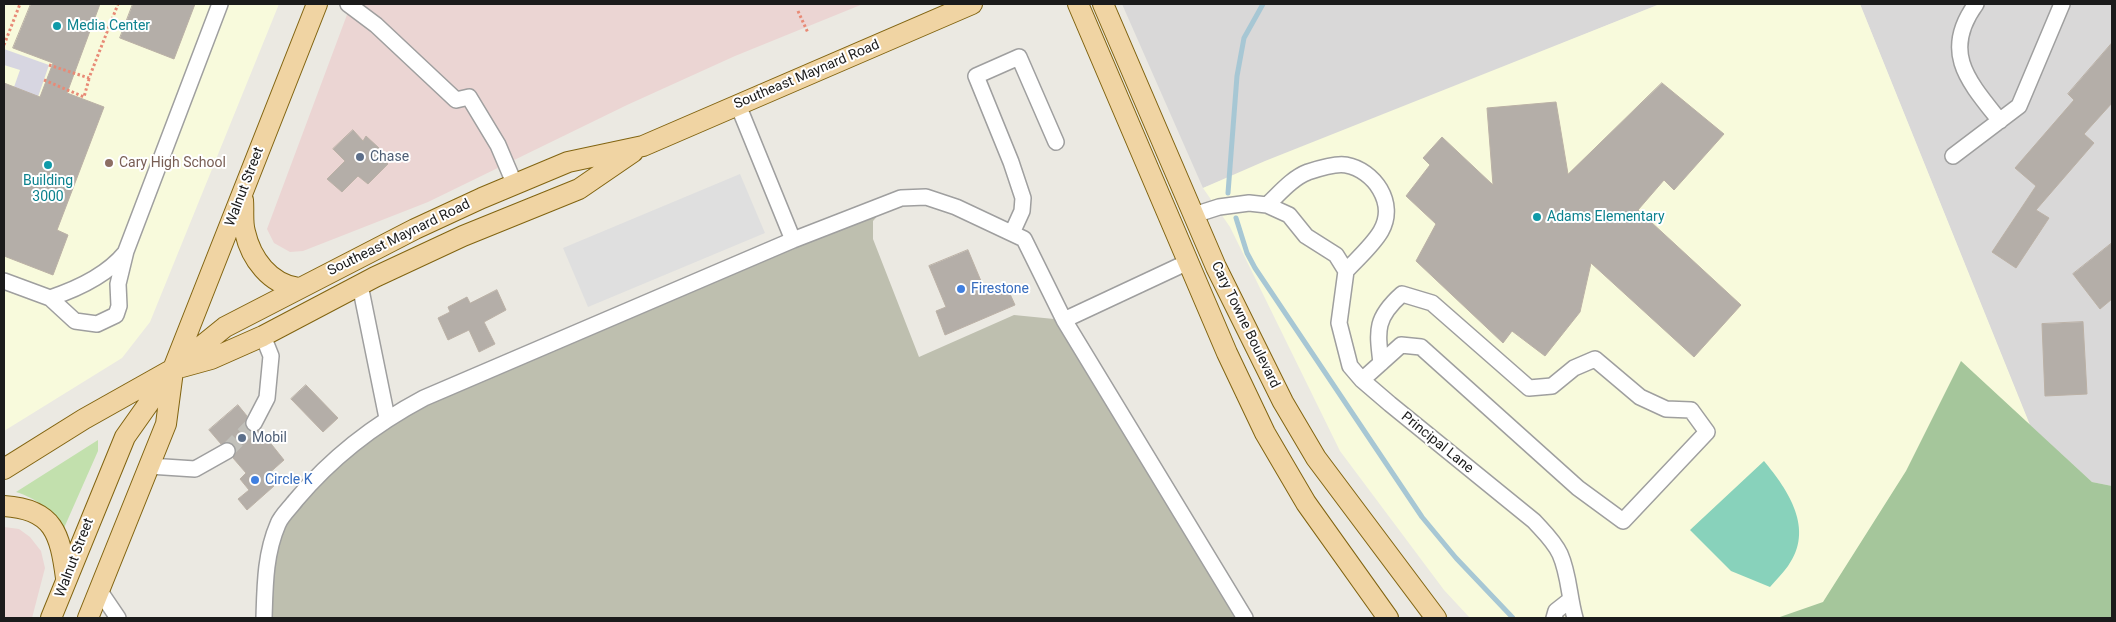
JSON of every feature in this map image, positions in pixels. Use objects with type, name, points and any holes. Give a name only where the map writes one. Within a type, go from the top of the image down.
[{"type":"main road","name":"Walnut Street","points":[[52,618],[125,437],[173,369],[317,4]]},
{"type":"main road","name":"Southeast Maynard Road","points":[[173,369],[211,359],[263,336],[360,285],[463,236],[580,189],[643,146],[972,4]]},
{"type":"main road","name":"Cary Towne Boulevard","points":[[1078,4],[1227,353],[1265,433],[1306,503],[1388,618]]},
{"type":"main road","name":"Cary Towne Boulevard","points":[[1104,4],[1216,266],[1283,402],[1311,450],[1355,512],[1436,618]]},
{"type":"main road","name":"Southeast Maynard Road","points":[[4,469],[84,419],[173,369],[225,327],[298,288],[415,229],[568,162],[643,146]]},
{"type":"main road","points":[[243,192],[244,231],[252,253],[265,272],[285,286],[298,288]]},
{"type":"main road","name":"Walnut Street","points":[[88,618],[166,424],[173,369]]},
{"type":"main road","points":[[4,506],[28,509],[48,522],[62,547],[66,580]]},
{"type":"street","points":[[4,281],[50,298],[75,321],[97,324],[116,315],[119,306],[118,284],[126,251],[220,4]]},
{"type":"street","points":[[348,4],[376,26],[456,100],[469,97],[498,145],[515,184]]},
{"type":"street","points":[[1976,4],[1965,19],[1960,32],[1958,47],[1964,69],[1978,94],[2000,120]]},
{"type":"street","points":[[1953,156],[2018,106],[2062,4]]},
{"type":"street","points":[[1012,233],[1022,211],[1023,198],[1011,162],[976,76],[1019,57],[1056,142]]},
{"type":"street","points":[[738,105],[793,240]]},
{"type":"street","points":[[1194,215],[1219,207],[1249,203],[1267,205],[1289,215],[1306,236],[1336,255],[1346,271],[1381,231],[1386,215],[1384,193],[1365,171],[1344,164],[1308,172],[1292,182],[1267,205]]},
{"type":"street","points":[[264,618],[267,558],[278,522],[308,486],[358,440],[388,418],[424,398],[793,240],[901,198],[926,197],[956,207],[1024,239],[1064,320],[1246,618]]},
{"type":"street","points":[[50,298],[115,265],[126,251]]},
{"type":"street","points":[[1064,320],[1188,262]]},
{"type":"street","name":"Principal Lane","points":[[1346,271],[1339,323],[1350,366],[1362,380],[1534,521],[1553,541],[1565,567],[1575,618]]},
{"type":"street","points":[[360,285],[388,418]]},
{"type":"street","points":[[1362,380],[1381,363],[1400,345],[1421,348],[1578,488],[1622,521],[1707,432],[1691,410],[1666,409],[1640,398],[1595,359],[1574,368],[1552,386],[1529,388],[1432,303],[1402,294],[1387,307],[1377,332],[1381,363]]},
{"type":"street","points":[[254,424],[267,398],[271,356],[263,336]]},
{"type":"street","points":[[149,466],[195,468],[227,451]]},
{"type":"street","points":[[99,590],[118,618]]},
{"type":"street","points":[[1554,618],[1556,612],[1570,600]]},
{"type":"path","points":[[4,45],[20,4]]},
{"type":"path","points":[[44,80],[84,96],[89,78],[118,4]]},
{"type":"path","points":[[798,10],[808,33]]},
{"type":"path","points":[[49,65],[89,78]]},
{"type":"shaded area","name":"Cary High School","points":[[4,4],[279,4],[150,322],[122,358],[4,431]]},
{"type":"shaded area","points":[[351,4],[863,4],[735,56],[627,105],[428,202],[303,251],[290,252],[274,243],[267,229]]},
{"type":"shaded area","points":[[1122,4],[1660,4],[1203,188]]},
{"type":"shaded area","points":[[1660,4],[1860,4],[2070,524],[1798,618],[1470,618],[1444,590],[1340,451],[1230,227],[1203,188],[1265,161]]},
{"type":"shaded area","points":[[1860,4],[2112,4],[2112,486],[2092,482],[2029,424]]},
{"type":"shaded area","points":[[4,49],[49,65],[29,123],[24,91],[14,87],[20,70],[4,65]]},
{"type":"shaded area","points":[[740,174],[765,233],[588,307],[563,248]]},
{"type":"shaded area","points":[[890,202],[873,221],[873,239],[919,357],[1014,315],[1064,320],[1245,618],[264,618],[278,522],[387,418]]},
{"type":"shaded area","points":[[4,527],[19,529],[30,537],[41,551],[45,568],[32,618],[4,618]]},
{"type":"green space","points":[[1961,361],[2092,482],[2112,486],[2112,618],[1777,618],[1823,602],[1906,471]]},
{"type":"green space","points":[[98,440],[98,451],[64,528],[43,506],[31,498],[16,492]]},
{"type":"green space","points":[[1764,461],[1782,484],[1795,510],[1799,524],[1796,552],[1788,566],[1770,587],[1731,571],[1690,530]]},
{"type":"building","name":"Building 3000","points":[[31,4],[100,4],[67,93],[104,107],[57,230],[68,235],[53,275],[4,256],[4,83],[40,97],[53,63],[13,48]]},
{"type":"building","points":[[133,4],[195,4],[174,59],[120,38]]},
{"type":"building","points":[[2112,43],[2112,103],[2084,134],[2094,143],[2036,210],[2049,218],[2016,268],[1992,252],[2036,186],[2015,168],[2074,100],[2068,94]]},
{"type":"building","name":"Adams Elementary","points":[[1662,83],[1724,134],[1674,190],[1664,180],[1638,210],[1741,305],[1694,357],[1591,263],[1580,312],[1545,356],[1512,331],[1503,343],[1416,261],[1436,224],[1406,196],[1430,165],[1423,158],[1442,137],[1493,185],[1487,108],[1556,102],[1568,174]]},
{"type":"building","name":"Chase","points":[[353,130],[363,141],[366,136],[379,148],[375,153],[388,164],[368,184],[358,176],[342,192],[327,179],[345,161],[333,149]]},
{"type":"building","points":[[2112,243],[2112,299],[2100,309],[2073,274]]},
{"type":"building","name":"Firestone","points":[[968,250],[986,293],[1006,285],[1015,305],[945,335],[936,311],[946,307],[929,266]]},
{"type":"building","points":[[497,290],[506,310],[484,322],[495,344],[479,352],[469,330],[448,340],[438,318],[450,312],[448,307],[467,297],[470,303]]},
{"type":"building","points":[[2083,322],[2087,394],[2045,396],[2042,324]]},
{"type":"building","points":[[306,385],[338,418],[323,432],[291,399]]},
{"type":"building","points":[[238,405],[247,416],[246,428],[254,432],[260,430],[284,460],[266,476],[274,486],[247,510],[238,499],[249,490],[240,479],[246,473],[233,458],[236,452],[235,447],[228,442],[221,444],[209,430]]},
{"type":"waterway","points":[[1228,193],[1237,76],[1244,38],[1263,4]]},
{"type":"waterway","points":[[1236,218],[1247,253],[1255,268],[1422,517],[1456,558],[1513,618]]},
{"type":"tunnel","points":[[227,451],[254,423]]},
{"type":"place","name":"Media Center","points":[[57,26]]},
{"type":"place","name":"Chase","points":[[360,157]]},
{"type":"place","name":"Cary High School","points":[[109,163]]},
{"type":"place","name":"Building 3000","points":[[48,165]]},
{"type":"place","name":"Adams Elementary","points":[[1537,217]]},
{"type":"place","name":"Firestone","points":[[961,289]]},
{"type":"place","name":"Mobil","points":[[242,438]]},
{"type":"place","name":"Circle K","points":[[255,480]]}]
